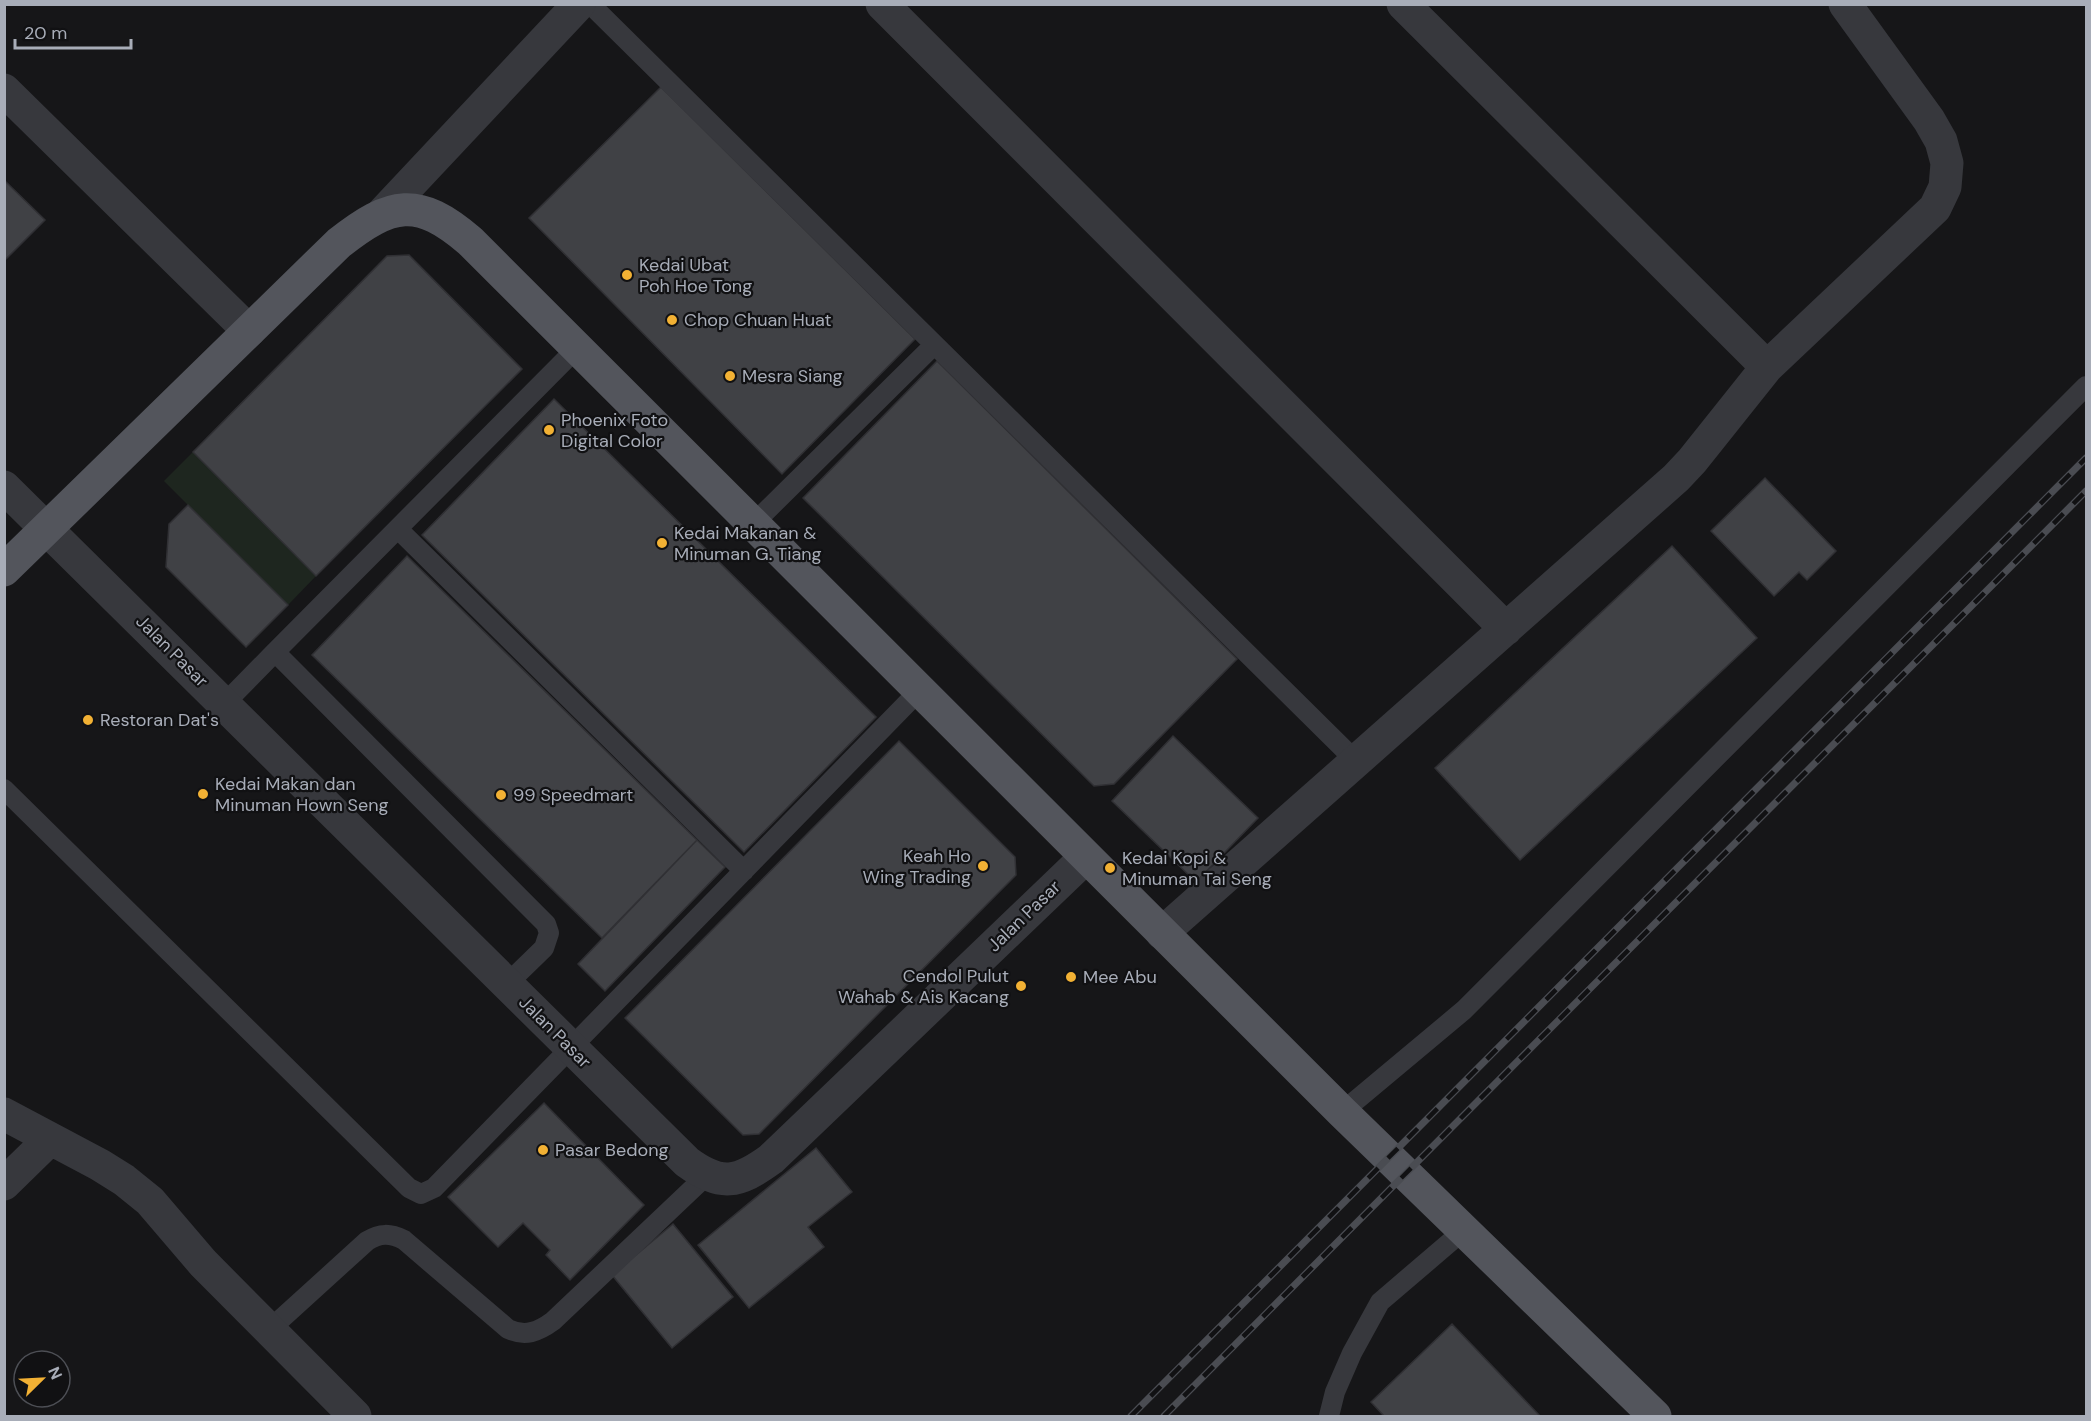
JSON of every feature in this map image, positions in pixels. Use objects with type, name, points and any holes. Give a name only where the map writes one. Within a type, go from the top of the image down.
[{"type":"main road","points":[[4,570],[339,243],[359,227],[381,215],[409,209],[431,213],[452,225],[470,241],[1342,1112],[1652,1416]]},
{"type":"street","points":[[381,215],[579,4]]},
{"type":"street","points":[[882,4],[1506,628]]},
{"type":"street","points":[[1403,4],[1767,367]]},
{"type":"street","points":[[1162,933],[1676,478],[1767,367],[1935,208],[1945,187],[1947,163],[1941,141],[1929,120],[1845,4]]},
{"type":"street","points":[[4,90],[249,331]]},
{"type":"street","name":"Jalan Pasar","points":[[4,487],[687,1162],[707,1175],[721,1180],[740,1178],[771,1159],[1086,857]]},
{"type":"street","points":[[4,1114],[124,1180],[150,1201],[203,1263],[355,1416]]},
{"type":"street","points":[[4,1184],[50,1139]]},
{"type":"lane","points":[[590,4],[1356,761]]},
{"type":"lane","points":[[753,524],[934,345]]},
{"type":"lane","points":[[225,703],[577,348]]},
{"type":"lane","points":[[1342,1112],[1464,1010],[2086,386]]},
{"type":"lane","points":[[398,529],[744,871]]},
{"type":"lane","points":[[275,652],[546,924],[549,933],[544,948],[507,984]]},
{"type":"lane","points":[[4,789],[415,1192],[421,1194],[434,1188],[920,691]]},
{"type":"lane","points":[[269,1330],[367,1241],[385,1234],[404,1240],[508,1329],[516,1333],[535,1332],[553,1321],[707,1175]]},
{"type":"lane","points":[[1329,1416],[1335,1392],[1380,1302],[1463,1231]]},
{"type":"shaded area","points":[[193,452],[316,576],[288,605],[164,481]]},
{"type":"building","points":[[661,87],[915,339],[782,474],[529,218]]},
{"type":"building","points":[[4,180],[45,220],[4,261]]},
{"type":"building","points":[[409,255],[522,369],[316,576],[193,452],[387,256]]},
{"type":"building","points":[[937,361],[1237,659],[1114,784],[1094,786],[803,498]]},
{"type":"building","points":[[554,399],[876,717],[744,852],[422,535]]},
{"type":"building","points":[[1765,478],[1836,551],[1807,580],[1799,572],[1774,596],[1711,531]]},
{"type":"building","points":[[188,505],[288,605],[246,647],[166,567],[169,524]]},
{"type":"building","points":[[1672,546],[1757,638],[1520,860],[1435,768]]},
{"type":"building","points":[[407,556],[697,840],[602,938],[312,655]]},
{"type":"building","points":[[1173,736],[1258,818],[1196,882],[1112,801]]},
{"type":"building","points":[[899,741],[1015,857],[1016,875],[759,1134],[743,1135],[625,1018]]},
{"type":"building","points":[[697,840],[725,867],[605,991],[578,964]]},
{"type":"building","name":"Pasar Bedong","points":[[544,1103],[644,1205],[570,1280],[546,1255],[550,1250],[523,1223],[498,1247],[448,1197]]},
{"type":"building","points":[[816,1148],[852,1192],[808,1227],[824,1247],[749,1308],[698,1245]]},
{"type":"building","points":[[673,1224],[733,1297],[672,1348],[612,1275]]},
{"type":"building","points":[[1452,1324],[1540,1416],[1384,1416],[1371,1402]]},
{"type":"railway","points":[[1131,1416],[2086,458]]},
{"type":"railway","points":[[1164,1416],[2086,491]]},
{"type":"place","name":"Kedai Ubat Poh Hoe Tong","points":[[627,275]]},
{"type":"place","name":"Chop Chuan Huat","points":[[672,320]]},
{"type":"place","name":"Mesra Siang","points":[[730,376]]},
{"type":"place","name":"Phoenix Foto Digital Color","points":[[549,430]]},
{"type":"place","name":"Kedai Makanan & Minuman G. Tiang","points":[[662,543]]},
{"type":"place","name":"Restoran Dat's","points":[[88,720]]},
{"type":"place","name":"Kedai Makan dan Minuman Hown Seng","points":[[203,794]]},
{"type":"place","name":"99 Speedmart","points":[[501,795]]},
{"type":"place","name":"Keah Ho Wing Trading","points":[[983,866]]},
{"type":"place","name":"Kedai Kopi & Minuman Tai Seng","points":[[1110,868]]},
{"type":"place","name":"Mee Abu","points":[[1071,977]]},
{"type":"place","name":"Cendol Pulut Wahab & Ais Kacang","points":[[1021,986]]},
{"type":"place","name":"Pasar Bedong","points":[[543,1150]]}]
